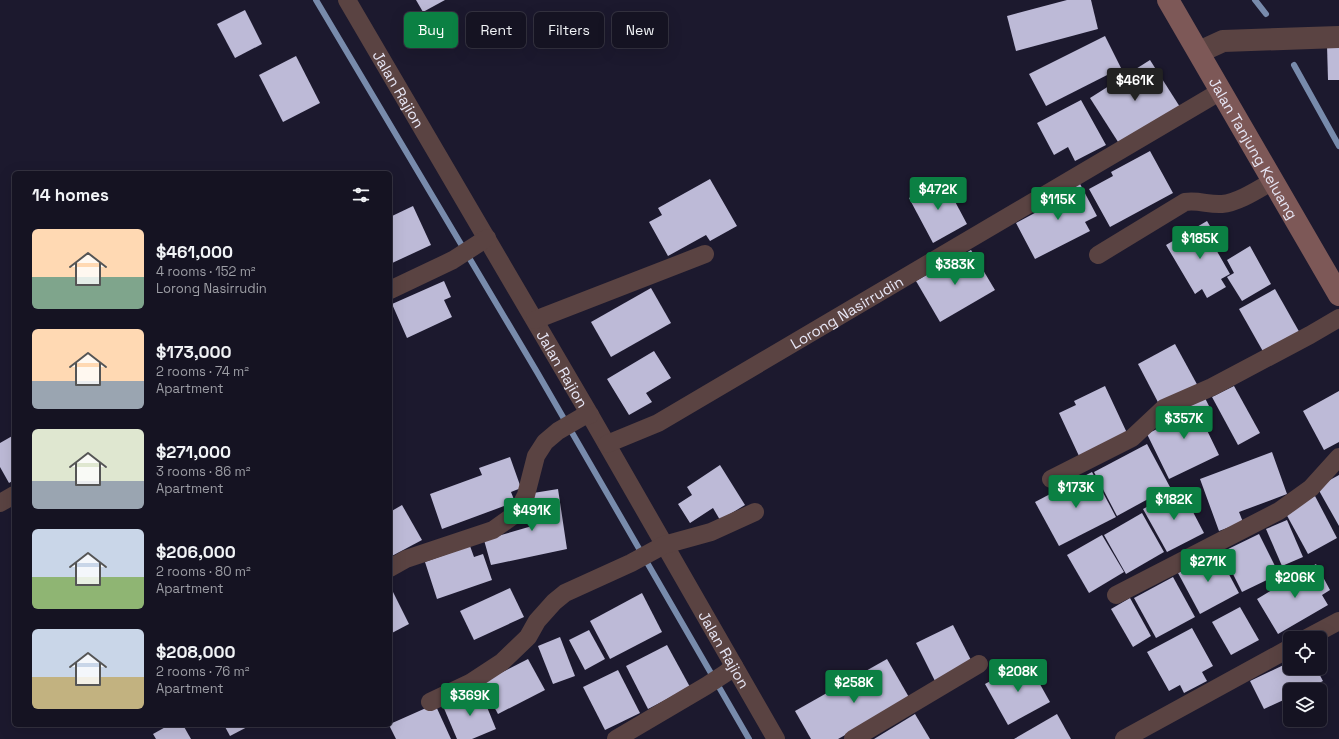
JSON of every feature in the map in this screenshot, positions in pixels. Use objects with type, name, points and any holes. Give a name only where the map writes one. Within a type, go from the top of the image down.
[{"type":"main road","name":"Jalan Tanjung Keluang","points":[[1168,0],[1339,295]]},
{"type":"street","name":"Jalan Rajion","points":[[353,2],[482,241],[535,320],[586,416],[607,444],[660,548],[730,669],[776,739]]},
{"type":"street","points":[[1199,52],[1223,41],[1339,37]]},
{"type":"street","name":"Lorong Nasirrudin","points":[[607,444],[658,423],[1222,91]]},
{"type":"street","points":[[1098,255],[1185,202],[1194,201],[1223,204],[1233,202],[1273,181]]},
{"type":"street","points":[[392,289],[453,260],[482,241]]},
{"type":"street","points":[[535,320],[705,254]]},
{"type":"street","points":[[1051,479],[1132,438],[1164,408],[1212,387],[1339,318]]},
{"type":"street","points":[[392,567],[406,559],[493,530],[517,513],[526,495],[536,456],[545,442],[558,431],[586,416]]},
{"type":"street","points":[[1116,596],[1279,511],[1311,488],[1339,457]]},
{"type":"street","points":[[0,503],[12,496]]},
{"type":"street","points":[[430,702],[470,683],[502,662],[528,637],[537,621],[554,602],[565,593],[660,548],[711,532],[755,512]]},
{"type":"street","points":[[1320,631],[1339,621]]},
{"type":"street","points":[[1124,739],[1283,652]]},
{"type":"street","points":[[853,739],[978,664]]},
{"type":"street","points":[[616,739],[706,686],[730,669]]},
{"type":"building","points":[[416,0],[445,0],[423,12]]},
{"type":"building","points":[[1067,0],[1091,0],[1098,29],[1016,51],[1007,16]]},
{"type":"building","points":[[245,10],[262,44],[235,58],[217,24]]},
{"type":"building","points":[[1105,36],[1121,68],[1046,106],[1029,74]]},
{"type":"building","points":[[1327,45],[1339,45],[1339,80],[1328,80]]},
{"type":"building","points":[[296,56],[320,103],[283,122],[259,75]]},
{"type":"building","points":[[1150,60],[1180,107],[1120,145],[1090,98]]},
{"type":"building","points":[[1081,100],[1106,145],[1075,161],[1068,147],[1054,155],[1037,123]]},
{"type":"building","points":[[1150,151],[1173,193],[1110,227],[1089,189],[1113,176],[1111,172]]},
{"type":"building","points":[[710,179],[737,226],[710,241],[706,235],[668,256],[649,222],[662,215],[658,208]]},
{"type":"building","points":[[943,179],[967,224],[933,243],[909,198]]},
{"type":"building","points":[[1079,182],[1097,216],[1085,222],[1090,231],[1035,259],[1016,223],[1046,207],[1042,201]]},
{"type":"building","points":[[413,206],[431,245],[392,263],[392,216]]},
{"type":"building","points":[[1207,221],[1220,243],[1214,246],[1230,274],[1221,279],[1226,287],[1207,298],[1202,289],[1195,294],[1166,245]]},
{"type":"building","points":[[1250,246],[1271,284],[1242,301],[1227,277],[1234,273],[1227,260]]},
{"type":"building","points":[[971,250],[995,290],[940,322],[916,281]]},
{"type":"building","points":[[444,281],[451,297],[444,300],[452,317],[407,338],[392,304]]},
{"type":"building","points":[[651,288],[671,323],[611,357],[591,322]]},
{"type":"building","points":[[1275,289],[1301,335],[1265,355],[1239,309]]},
{"type":"building","points":[[1175,344],[1199,388],[1161,408],[1138,364]]},
{"type":"building","points":[[654,351],[671,378],[646,393],[652,402],[629,415],[607,379]]},
{"type":"building","points":[[1105,386],[1127,433],[1079,456],[1059,413],[1076,405],[1074,401]]},
{"type":"building","points":[[1234,386],[1260,433],[1238,445],[1212,397]]},
{"type":"building","points":[[1339,391],[1339,442],[1324,450],[1303,411]]},
{"type":"building","points":[[1205,398],[1212,412],[1201,418],[1219,455],[1169,479],[1147,434],[1157,429],[1155,423]]},
{"type":"building","points":[[12,436],[12,481],[9,483],[0,467],[0,443]]},
{"type":"building","points":[[1147,444],[1170,487],[1117,516],[1094,472]]},
{"type":"building","points":[[1272,452],[1287,494],[1239,512],[1243,522],[1219,531],[1200,479]]},
{"type":"building","points":[[510,457],[521,488],[511,492],[515,502],[442,529],[430,494],[482,475],[479,468]]},
{"type":"building","points":[[720,465],[745,505],[720,520],[713,508],[690,523],[678,504],[692,495],[687,487]]},
{"type":"building","points":[[1092,472],[1116,517],[1059,546],[1035,502]]},
{"type":"building","points":[[1339,475],[1339,526],[1317,487]]},
{"type":"building","points":[[558,489],[567,549],[491,565],[484,540],[532,526],[527,494]]},
{"type":"building","points":[[1181,489],[1204,533],[1167,552],[1143,509]]},
{"type":"building","points":[[1315,496],[1337,538],[1308,554],[1285,512]]},
{"type":"building","points":[[402,505],[422,540],[392,556],[392,511]]},
{"type":"building","points":[[1142,513],[1164,552],[1126,574],[1104,535]]},
{"type":"building","points":[[1287,520],[1303,557],[1282,566],[1266,529]]},
{"type":"building","points":[[1259,534],[1279,574],[1242,592],[1222,552]]},
{"type":"building","points":[[1102,535],[1124,572],[1089,593],[1067,555]]},
{"type":"building","points":[[470,546],[474,557],[483,554],[492,580],[437,599],[425,562]]},
{"type":"building","points":[[1217,552],[1239,593],[1200,614],[1178,573]]},
{"type":"building","points":[[1316,564],[1330,590],[1322,595],[1328,605],[1278,634],[1257,599]]},
{"type":"building","points":[[1173,577],[1195,617],[1156,638],[1134,598]]},
{"type":"building","points":[[510,588],[524,617],[474,640],[460,611]]},
{"type":"building","points":[[392,590],[409,624],[392,633]]},
{"type":"building","points":[[642,593],[662,632],[610,659],[590,621]]},
{"type":"building","points":[[1130,598],[1151,636],[1133,647],[1111,609]]},
{"type":"building","points":[[1240,607],[1259,640],[1231,655],[1212,622]]},
{"type":"building","points":[[953,625],[973,664],[936,683],[916,643]]},
{"type":"building","points":[[1192,628],[1213,666],[1202,672],[1207,681],[1184,693],[1180,685],[1169,691],[1147,652]]},
{"type":"building","points":[[589,630],[605,659],[585,670],[569,640]]},
{"type":"building","points":[[560,637],[575,676],[553,684],[538,646]]},
{"type":"building","points":[[667,645],[690,687],[648,709],[626,666]]},
{"type":"building","points":[[528,659],[545,690],[498,714],[481,683]]},
{"type":"building","points":[[887,659],[910,699],[838,739],[811,739],[795,711]]},
{"type":"building","points":[[1027,661],[1050,702],[1008,725],[985,684]]},
{"type":"building","points":[[1283,665],[1283,675],[1320,675],[1323,681],[1319,683],[1283,683],[1283,700],[1264,709],[1250,681]]},
{"type":"building","points":[[618,670],[640,713],[605,730],[583,687]]},
{"type":"building","points":[[480,690],[496,729],[472,739],[457,739],[443,706]]},
{"type":"building","points":[[435,704],[451,739],[396,739],[390,727],[392,727],[392,723]]},
{"type":"building","points":[[915,714],[930,739],[874,739]]},
{"type":"building","points":[[1057,714],[1071,739],[1014,739]]},
{"type":"building","points":[[165,727],[184,727],[191,739],[156,739],[153,734]]},
{"type":"building","points":[[225,727],[247,727],[230,736]]},
{"type":"waterway","points":[[316,0],[537,372],[749,739]]},
{"type":"waterway","points":[[1255,0],[1266,14]]},
{"type":"waterway","points":[[1294,65],[1339,146]]}]
